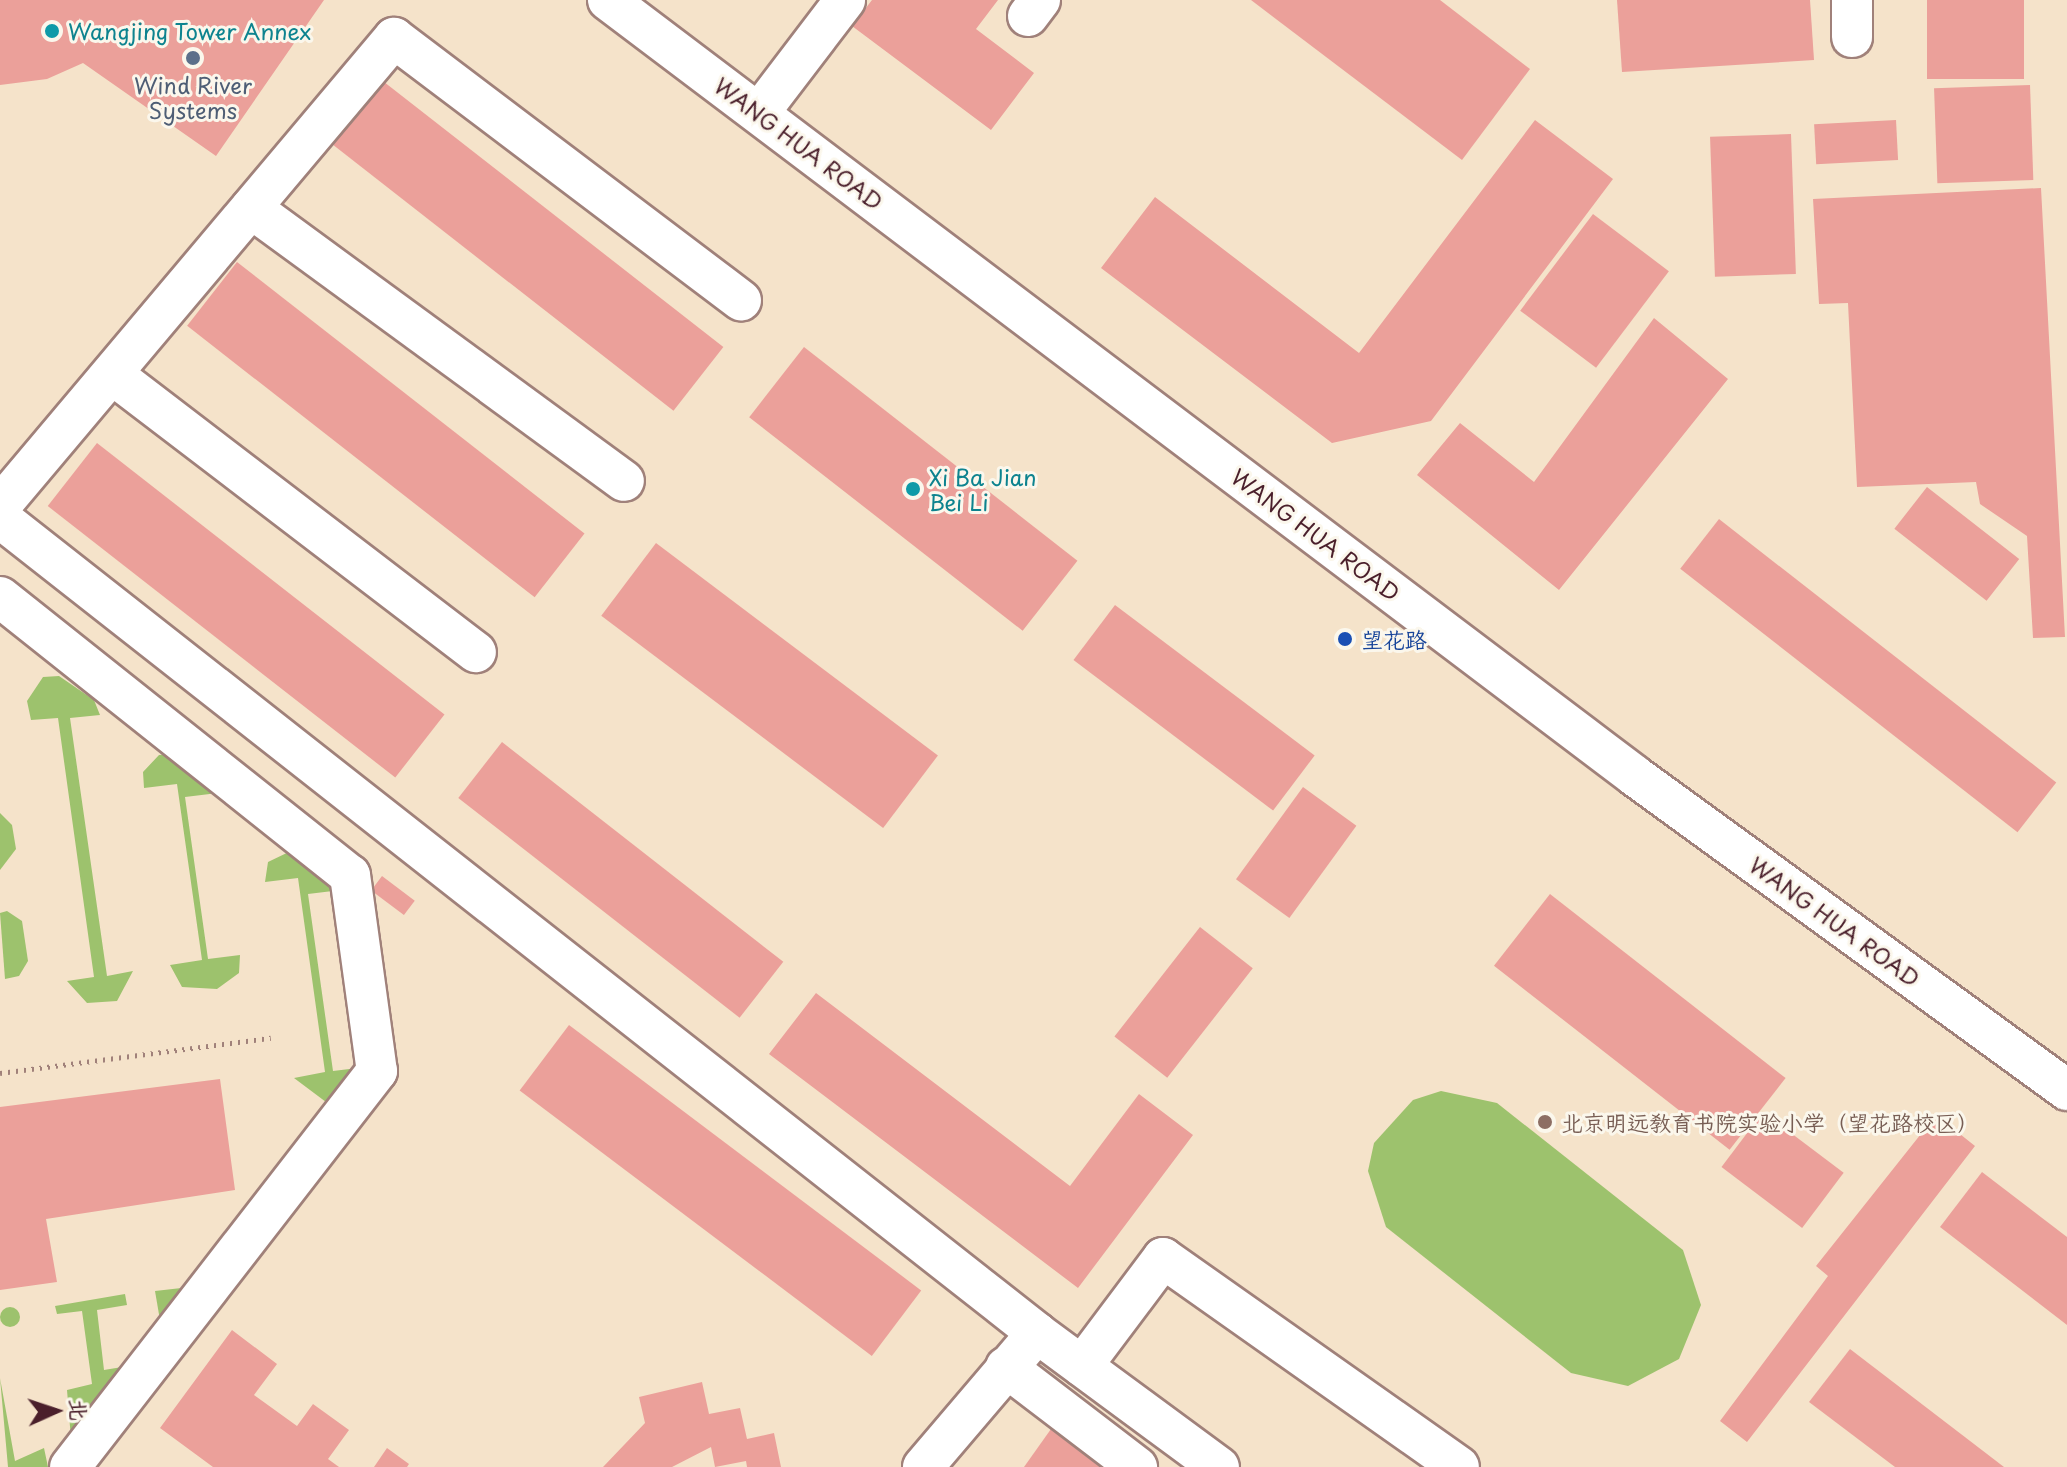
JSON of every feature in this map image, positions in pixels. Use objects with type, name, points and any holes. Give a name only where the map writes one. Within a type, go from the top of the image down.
[{"type":"street","name":"WANG HUA ROAD","points":[[608,0],[1635,776],[2067,1090]]},
{"type":"street","points":[[759,113],[845,0]]},
{"type":"street","points":[[0,506],[394,38],[741,300]]},
{"type":"street","points":[[251,208],[624,481]]},
{"type":"street","points":[[112,374],[476,652]]},
{"type":"street","points":[[0,518],[1037,1333],[1219,1467]]},
{"type":"street","points":[[0,597],[350,875],[377,1071],[70,1467]]},
{"type":"street","points":[[1082,1366],[1163,1258],[1459,1467]]},
{"type":"street","points":[[923,1467],[1037,1333]]},
{"type":"street","points":[[1006,1367],[1137,1467]]},
{"type":"path","points":[[0,1073],[271,1038]]},
{"type":"green space","points":[[59,676],[94,700],[100,715],[70,718],[107,976],[133,971],[117,1001],[87,1003],[67,981],[94,977],[58,718],[31,720],[27,701],[43,677]]},
{"type":"green space","points":[[171,754],[218,793],[185,797],[208,959],[240,955],[239,973],[217,989],[182,987],[170,965],[202,960],[177,784],[144,788],[143,772],[159,755]]},
{"type":"green space","points":[[0,813],[12,825],[16,849],[0,870]]},
{"type":"green space","points":[[295,849],[341,890],[308,894],[333,1071],[366,1067],[352,1093],[326,1102],[294,1078],[325,1072],[298,878],[265,882],[268,862]]},
{"type":"green space","points":[[7,911],[22,921],[28,961],[19,976],[5,979],[0,913]]},
{"type":"green space","points":[[1441,1091],[1497,1103],[1683,1250],[1701,1305],[1679,1359],[1628,1386],[1571,1373],[1386,1227],[1368,1171],[1374,1143],[1413,1100]]},
{"type":"green space","points":[[199,1286],[162,1332],[155,1291]]},
{"type":"green space","points":[[125,1294],[127,1305],[97,1310],[104,1370],[134,1365],[71,1439],[67,1390],[92,1384],[82,1311],[57,1314],[55,1306]]},
{"type":"green space","points":[[10,1307],[17,1310],[20,1317],[17,1324],[10,1327],[3,1324],[0,1317],[3,1310]]},
{"type":"green space","points":[[0,1378],[15,1461],[44,1448],[48,1467],[8,1467]]},
{"type":"building","points":[[0,0],[324,0],[216,156],[83,63],[47,79],[0,85]]},
{"type":"building","points":[[872,0],[998,0],[976,29],[1034,73],[991,130],[852,26]]},
{"type":"building","points":[[1251,0],[1440,0],[1530,69],[1462,160]]},
{"type":"building","points":[[1617,0],[1810,0],[1814,60],[1622,72]]},
{"type":"building","points":[[1927,0],[2024,0],[2024,79],[1927,79]]},
{"type":"building","points":[[379,78],[723,347],[673,411],[329,142]]},
{"type":"building","points":[[2030,85],[2033,180],[1937,183],[1934,88]]},
{"type":"building","points":[[1535,120],[1613,179],[1431,421],[1332,443],[1101,268],[1155,197],[1359,353]]},
{"type":"building","points":[[1896,120],[1898,160],[1816,164],[1814,124]]},
{"type":"building","points":[[1791,134],[1796,274],[1715,277],[1710,137]]},
{"type":"building","points":[[2041,188],[2065,637],[2033,638],[2027,536],[1980,504],[1976,482],[1857,487],[1848,303],[1819,304],[1813,199]]},
{"type":"building","points":[[1593,214],[1669,271],[1596,368],[1520,311]]},
{"type":"building","points":[[237,262],[585,534],[535,597],[187,326]]},
{"type":"building","points":[[1654,318],[1728,379],[1559,590],[1417,475],[1460,423],[1534,482]]},
{"type":"building","name":"Xi Ba Jian Bei Li","points":[[804,347],[1077,561],[1023,631],[749,417]]},
{"type":"building","points":[[97,443],[445,715],[395,778],[48,506]]},
{"type":"building","points":[[1927,487],[2019,559],[1987,601],[1894,529]]},
{"type":"building","points":[[1719,519],[2056,783],[2017,832],[1680,569]]},
{"type":"building","points":[[656,543],[938,755],[883,828],[601,616]]},
{"type":"building","points":[[1115,605],[1315,755],[1273,811],[1073,660]]},
{"type":"building","points":[[502,742],[783,962],[740,1018],[458,798]]},
{"type":"building","points":[[1303,787],[1356,826],[1289,918],[1236,879]]},
{"type":"building","points":[[382,876],[415,901],[404,915],[371,890]]},
{"type":"building","points":[[1550,894],[1786,1078],[1730,1150],[1494,966]]},
{"type":"building","points":[[1200,927],[1253,968],[1167,1078],[1114,1037]]},
{"type":"building","points":[[816,993],[1070,1186],[1139,1094],[1193,1135],[1078,1288],[769,1054]]},
{"type":"building","points":[[569,1025],[921,1290],[872,1356],[520,1090]]},
{"type":"building","points":[[220,1079],[235,1190],[46,1219],[57,1282],[0,1290],[0,1107]]},
{"type":"building","points":[[1763,1112],[1844,1173],[1802,1228],[1721,1167]]},
{"type":"building","points":[[1936,1115],[1975,1146],[1747,1442],[1720,1421],[1828,1276],[1816,1266]]},
{"type":"building","points":[[1982,1172],[2067,1237],[2067,1325],[1940,1227]]},
{"type":"building","points":[[232,1330],[277,1364],[254,1395],[297,1426],[313,1404],[349,1430],[328,1459],[339,1467],[213,1467],[160,1428]]},
{"type":"building","points":[[1850,1349],[2004,1467],[1895,1467],[1809,1402]]},
{"type":"building","points":[[702,1382],[709,1414],[740,1408],[747,1439],[774,1433],[781,1467],[747,1467],[746,1461],[715,1467],[711,1447],[672,1467],[603,1467],[645,1423],[639,1397]]},
{"type":"building","points":[[1051,1429],[1100,1467],[1024,1467]]},
{"type":"building","points":[[387,1448],[409,1464],[407,1467],[374,1467]]},
{"type":"place","name":"Wangjing Tower Annex","points":[[52,31]]},
{"type":"place","name":"Wind River Systems","points":[[193,58]]},
{"type":"place","name":"Xi Ba Jian Bei Li","points":[[913,489]]},
{"type":"place","name":"望花路","points":[[1345,639]]},
{"type":"place","name":"北京明远教育书院实验小学（望花路校区）","points":[[1545,1122]]}]
